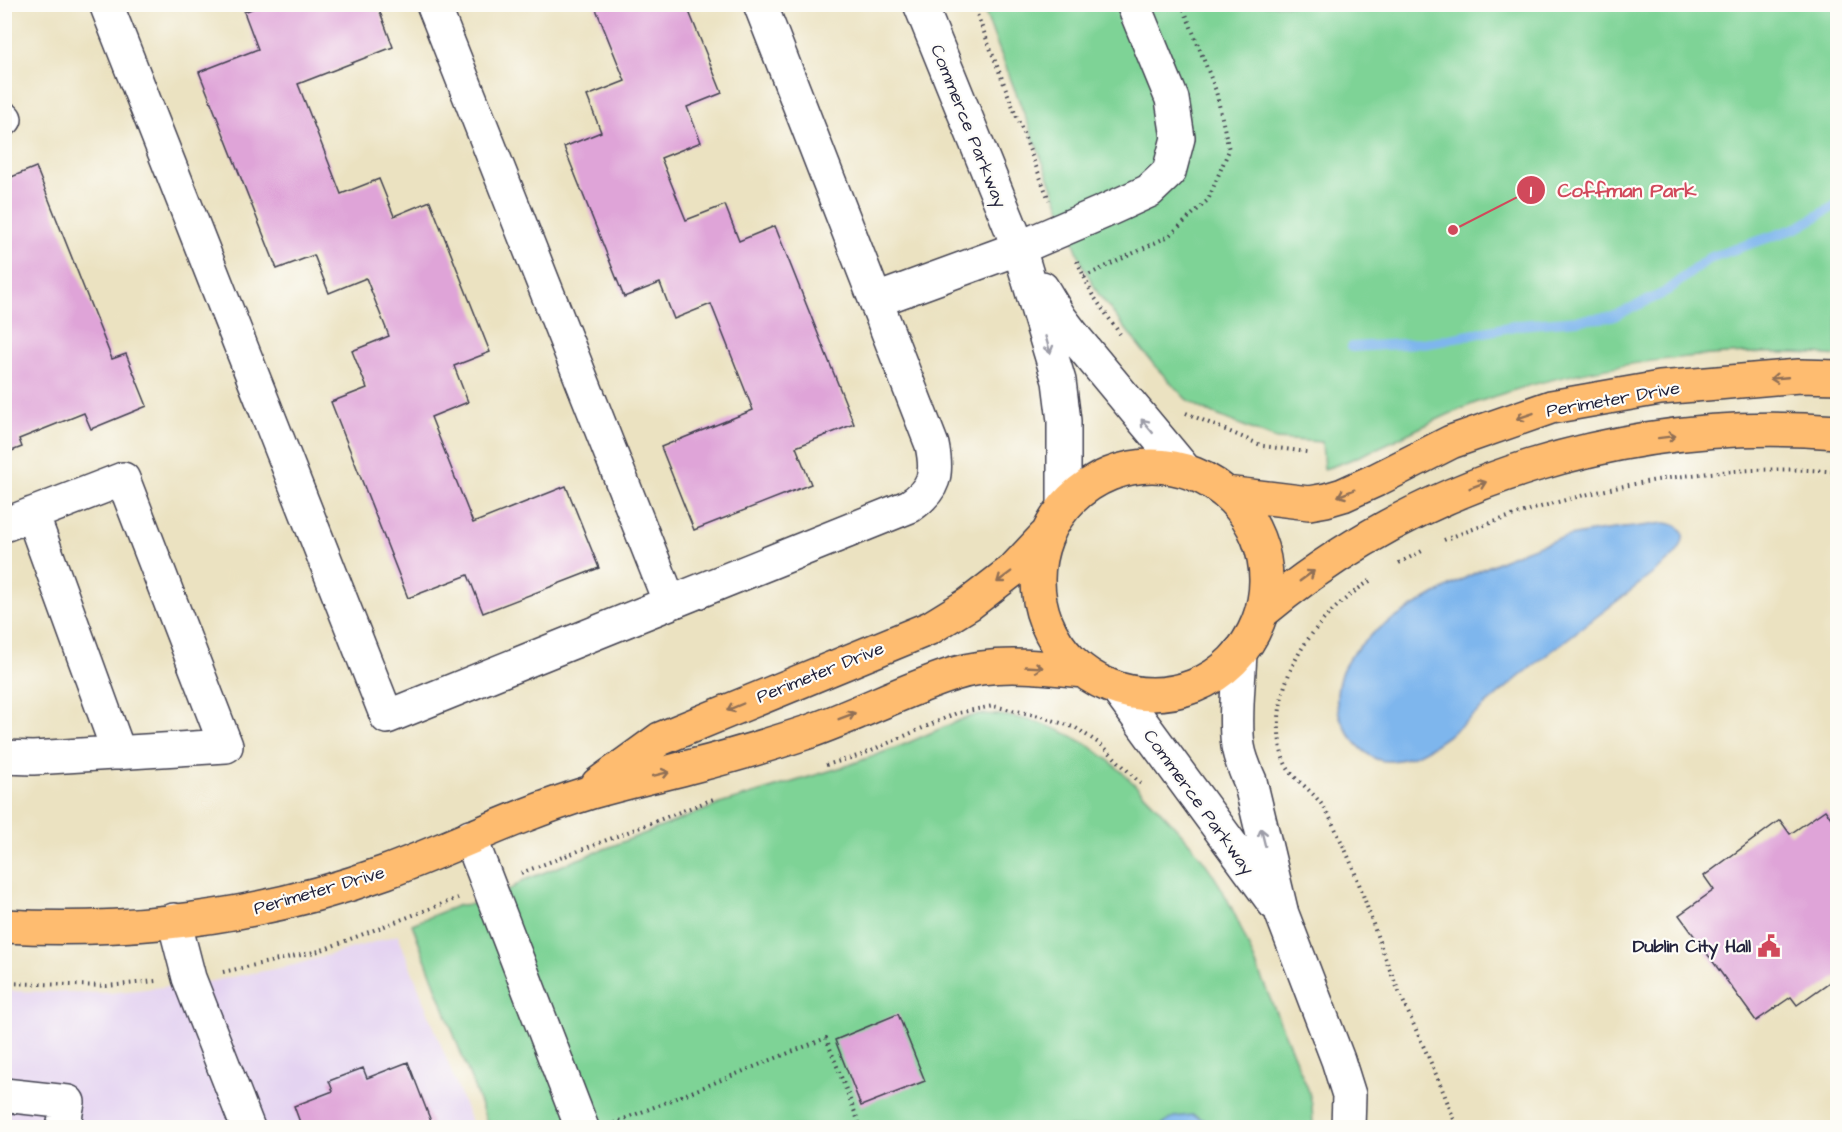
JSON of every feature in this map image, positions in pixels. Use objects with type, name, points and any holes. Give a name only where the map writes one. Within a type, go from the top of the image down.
[{"type":"main road","name":"Perimeter Drive","points":[[1226,493],[1309,503],[1326,500],[1376,480],[1451,442],[1551,407],[1660,387],[1799,376],[1838,377]]},
{"type":"main road","points":[[1261,613],[1320,567],[1382,528],[1453,494],[1518,470],[1581,452],[1646,439],[1719,431],[1799,429],[1838,432]]},
{"type":"main road","points":[[1159,466],[1185,470],[1207,479],[1226,493],[1246,514],[1261,545],[1266,582],[1261,613],[1253,634],[1240,652],[1211,678],[1187,689],[1161,694],[1118,689],[1099,682],[1083,671],[1061,650],[1046,625],[1038,595],[1038,566],[1046,536],[1064,506],[1083,488],[1107,475],[1132,467],[1159,466]]},
{"type":"main road","name":"Perimeter Drive","points":[[584,794],[660,739],[930,627],[969,604],[1013,570],[1046,536]]},
{"type":"main road","name":"Perimeter Drive","points":[[4,926],[97,927],[174,920],[236,913],[300,899],[387,871],[584,794],[693,766],[808,732],[956,673],[995,667],[1083,671]]},
{"type":"street","points":[[106,4],[387,717],[910,506],[923,497],[930,488],[935,476],[936,463],[932,445],[760,4]]},
{"type":"street","points":[[433,4],[670,603]]},
{"type":"street","name":"Commerce Parkway","points":[[920,4],[1019,248],[1059,381],[1064,421],[1064,506]]},
{"type":"street","points":[[876,300],[1019,248],[1149,191],[1169,172],[1178,138],[1172,99],[1133,4]]},
{"type":"street","name":"Commerce Parkway","points":[[1019,248],[1060,318],[1185,470]]},
{"type":"street","points":[[4,757],[33,758],[119,753],[226,746],[123,479],[18,519],[119,753]]},
{"type":"street","name":"Commerce Parkway","points":[[1240,652],[1238,745],[1241,761],[1250,782],[1282,914],[1338,1060],[1349,1095],[1348,1128]]},
{"type":"street","name":"Commerce Parkway","points":[[1118,689],[1282,914]]},
{"type":"street","points":[[470,837],[594,1127]]},
{"type":"street","points":[[174,920],[189,978],[248,1128]]},
{"type":"street","points":[[4,1095],[68,1102],[63,1128]]},
{"type":"path","points":[[973,4],[1062,229],[1092,294],[1125,342]]},
{"type":"path","points":[[1181,408],[1188,415],[1263,446],[1307,452]]},
{"type":"path","points":[[1438,543],[1495,520],[1555,502],[1617,488],[1687,476],[1758,471],[1838,472]]},
{"type":"path","points":[[1394,566],[1430,547]]},
{"type":"path","points":[[1374,578],[1355,590],[1330,613],[1304,643],[1291,666],[1285,685],[1280,710],[1279,741],[1289,772],[1318,800],[1341,840],[1386,960],[1457,1128]]},
{"type":"path","points":[[819,767],[861,755],[957,713],[993,706],[1040,716],[1076,728],[1103,746],[1144,788]]},
{"type":"path","points":[[4,983],[108,986],[189,978],[238,970],[319,951],[722,796]]},
{"type":"path","points":[[594,1127],[826,1038],[861,1128]]},
{"type":"shaded area","points":[[398,935],[473,1127],[5,1128],[5,991],[110,993],[207,982],[294,965]]},
{"type":"green space","points":[[982,5],[1837,5],[1837,356],[1749,353],[1702,356],[1608,368],[1563,377],[1478,402],[1363,455],[1324,469],[1322,442],[1276,439],[1204,410],[1186,399],[1154,365],[1099,295],[1083,266]]},
{"type":"green space","points":[[979,714],[1026,719],[1056,729],[1085,743],[1127,777],[1194,848],[1219,884],[1244,934],[1308,1089],[1312,1104],[1313,1127],[489,1127],[412,924],[459,905],[475,904],[508,891],[522,881],[723,803],[849,765]]},
{"type":"water","points":[[1664,523],[1679,527],[1683,536],[1680,547],[1671,559],[1438,742],[1411,757],[1384,761],[1376,759],[1363,750],[1347,731],[1337,706],[1341,674],[1346,663],[1358,648],[1386,624],[1469,576],[1531,548],[1570,536]]},
{"type":"water","points":[[1193,1115],[1211,1123],[1214,1127],[1158,1127],[1174,1117]]},
{"type":"building","points":[[264,4],[377,4],[393,47],[298,84],[341,194],[379,179],[394,216],[430,201],[490,352],[454,366],[468,402],[431,417],[473,523],[566,486],[599,568],[483,613],[468,575],[408,598],[331,402],[367,388],[352,351],[389,336],[366,278],[329,293],[314,255],[277,269],[199,72],[258,49],[244,12]]},
{"type":"building","points":[[594,4],[686,4],[722,93],[687,107],[701,142],[661,158],[686,220],[725,205],[739,241],[775,226],[854,424],[796,447],[811,484],[694,530],[661,447],[753,410],[711,304],[674,319],[660,283],[624,297],[564,147],[601,132],[587,96],[625,81]]},
{"type":"building","points":[[36,167],[112,359],[126,354],[147,406],[91,429],[84,413],[19,439],[22,447],[4,454],[4,180]]},
{"type":"building","name":"Dublin City Hall","points":[[1825,810],[1838,827],[1838,976],[1797,1005],[1791,997],[1756,1021],[1679,915],[1714,890],[1704,876],[1780,820],[1790,834]]},
{"type":"building","points":[[898,1014],[925,1081],[861,1106],[835,1040]]},
{"type":"building","points":[[408,1062],[432,1124],[422,1128],[302,1128],[294,1106],[333,1091],[329,1081],[363,1068],[367,1078]]},
{"type":"waterway","points":[[1352,347],[1435,342],[1519,325],[1612,317],[1664,293],[1709,258],[1799,227],[1838,204]]},
{"type":"place","name":"Coffman Park","points":[[1453,230]]},
{"type":"place","name":"Dublin City Hall","points":[[1769,946]]}]
